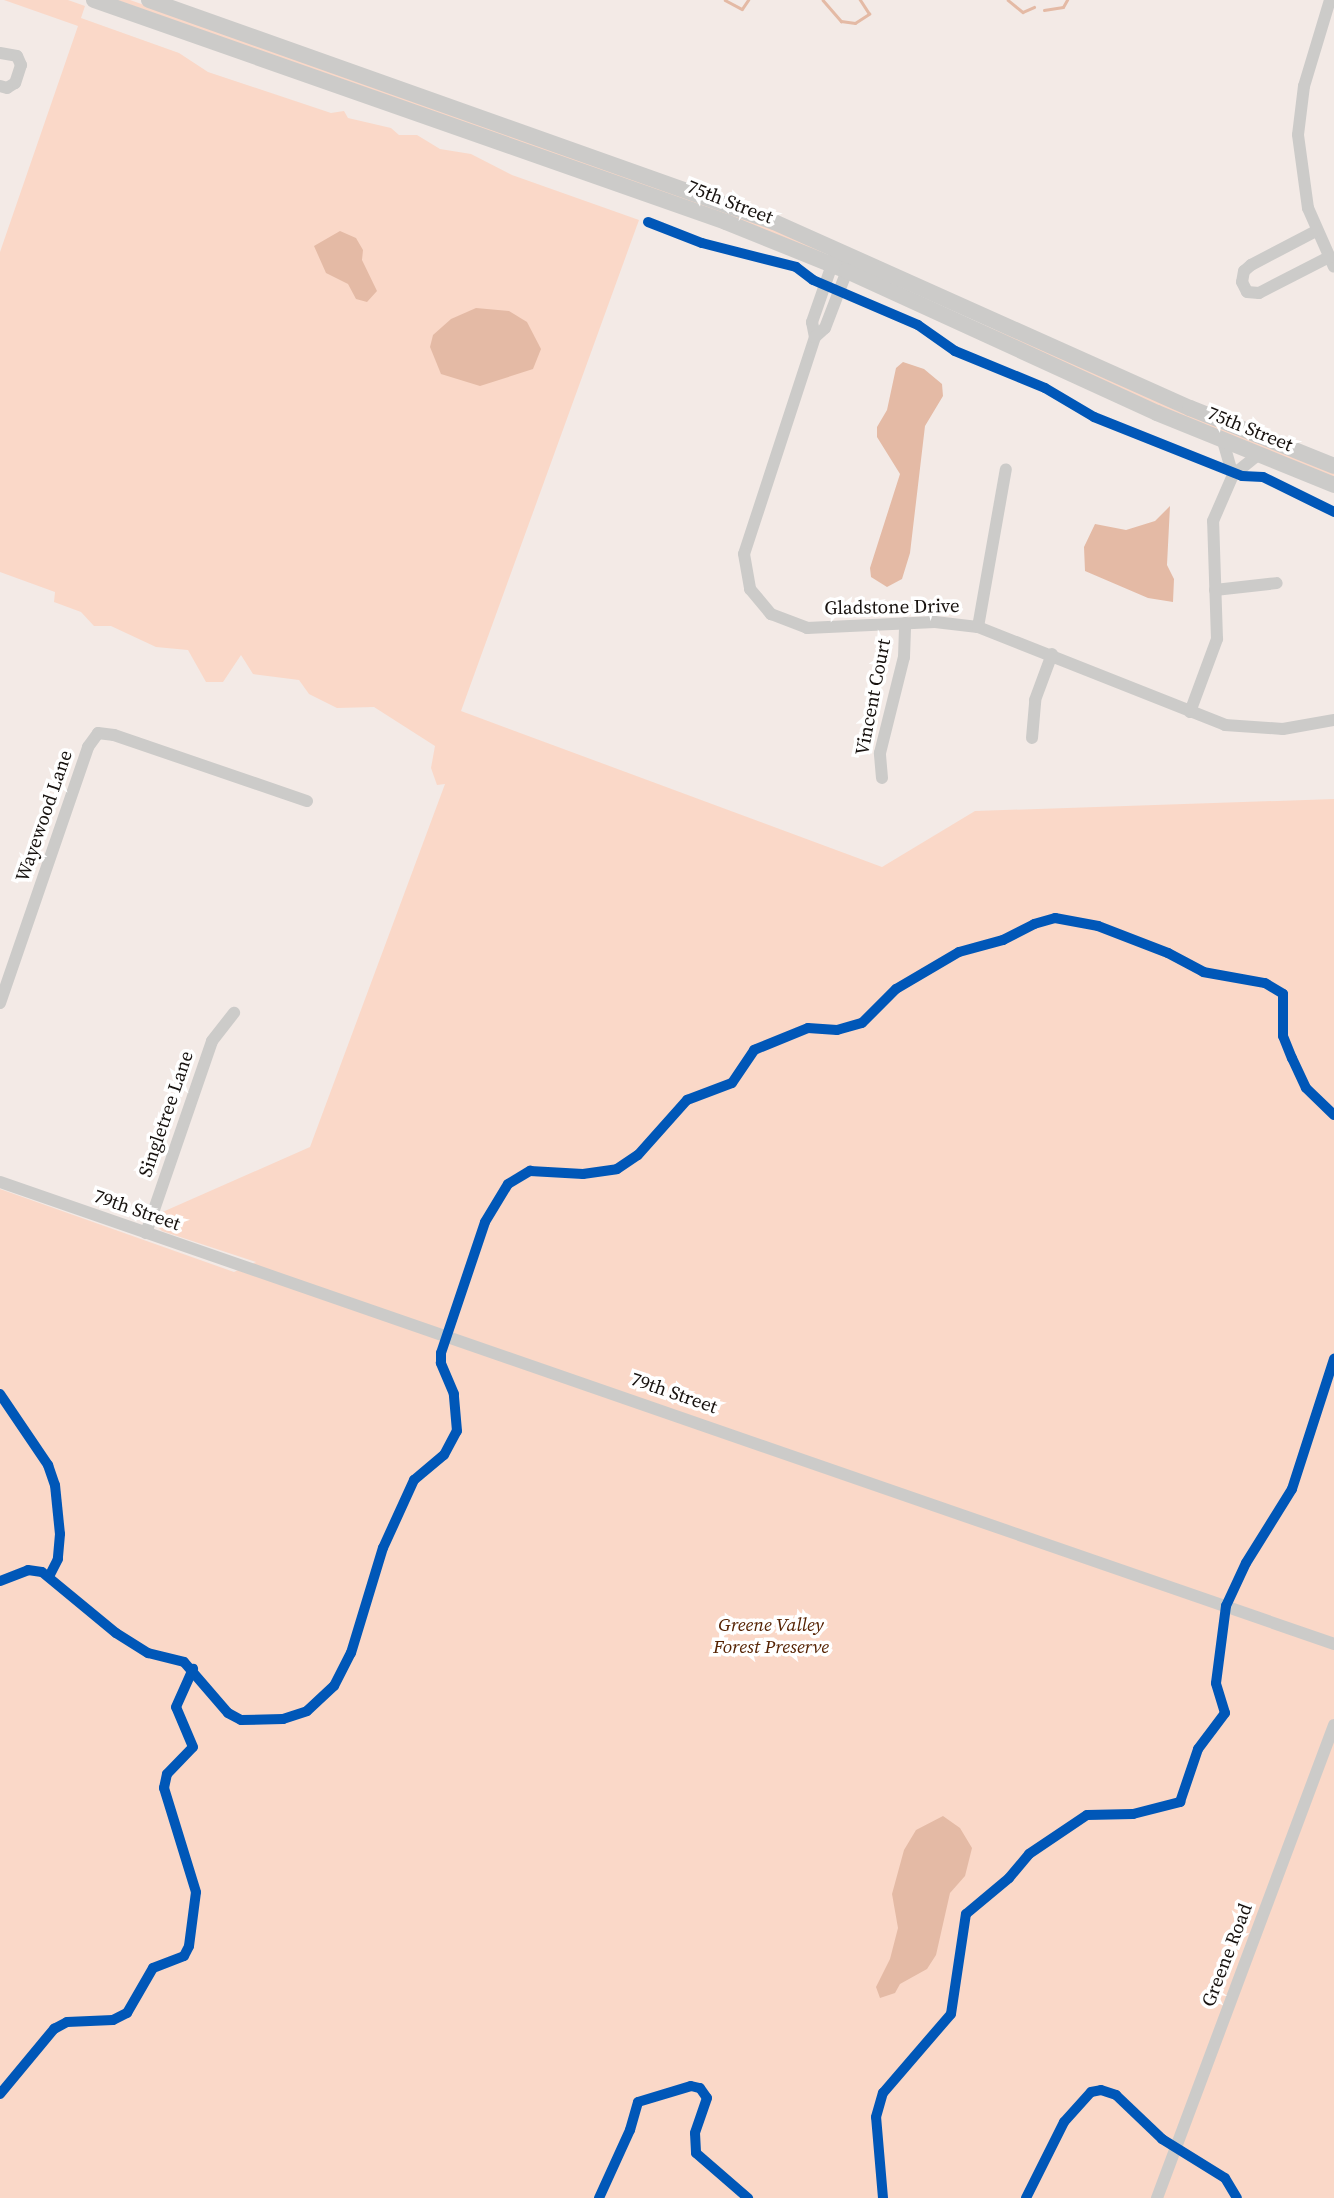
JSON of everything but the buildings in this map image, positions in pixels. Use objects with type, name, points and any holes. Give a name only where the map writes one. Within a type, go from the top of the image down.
[{"type":"main road","name":"75th Street","points":[[149,0],[658,179],[846,251],[1135,384],[1334,466]]},
{"type":"main road","name":"75th Street","points":[[101,1],[688,208],[839,268],[1223,441],[1334,485]]},
{"type":"street","points":[[1316,231],[1244,271],[1242,282],[1247,292],[1259,293],[1332,262],[1316,231],[1302,184],[1298,135],[1304,86],[1330,0]]},
{"type":"street","points":[[0,53],[17,56],[21,65],[15,83],[7,88],[0,86]]},
{"type":"street","name":"Gladstone Drive","points":[[846,251],[812,322],[815,337],[744,554],[750,589],[771,614],[800,627],[905,623],[978,627],[1052,654],[1225,725],[1261,730],[1334,720]]},
{"type":"street","points":[[1223,441],[1233,475]]},
{"type":"street","points":[[1191,712],[1216,646],[1213,521],[1233,475],[1258,456]]},
{"type":"street","points":[[978,627],[1006,469]]},
{"type":"street","points":[[1215,590],[1277,583]]},
{"type":"street","name":"Vincent Court","points":[[881,778],[880,754],[904,657],[905,623]]},
{"type":"street","points":[[1032,738],[1035,699],[1052,654]]},
{"type":"street","name":"Wayewood Lane","points":[[0,1003],[88,747],[98,733],[114,735],[307,800]]},
{"type":"street","name":"Singletree Lane","points":[[146,1233],[212,1041],[234,1013]]},
{"type":"street","name":"79th Street","points":[[0,1182],[1334,1644]]},
{"type":"street","name":"Greene Road","points":[[1157,2198],[1334,1726]]},
{"type":"green space","name":"Greene Valley Forest Preserve","points":[[4,0],[68,0],[85,6],[81,18],[179,53],[208,72],[331,113],[344,111],[348,118],[391,128],[399,135],[417,135],[440,149],[471,154],[512,175],[639,220],[461,711],[882,867],[975,811],[1334,799],[1334,2198],[0,2198],[0,1189],[234,1272],[256,1262],[162,1231],[157,1226],[158,1214],[310,1147],[445,784],[437,785],[431,768],[435,746],[374,707],[337,708],[309,694],[299,680],[253,674],[241,655],[223,682],[206,682],[188,650],[156,647],[111,626],[94,626],[81,612],[54,602],[55,592],[0,572],[0,252],[78,26]]},
{"type":"green space","points":[[117,0],[130,0],[659,185],[781,232],[828,255]]},
{"type":"green space","points":[[974,321],[1334,473],[1334,479],[1151,404]]},
{"type":"shaded area","points":[[340,231],[356,238],[363,250],[362,260],[377,291],[367,302],[356,299],[348,284],[326,273],[314,246]]},
{"type":"shaded area","points":[[476,308],[509,311],[527,322],[541,349],[533,369],[480,386],[441,374],[430,347],[433,335],[451,319]]},
{"type":"shaded area","points":[[903,362],[924,369],[942,384],[943,396],[925,426],[910,553],[902,579],[887,587],[871,577],[870,568],[900,474],[877,437],[877,427],[887,410],[896,368]]},
{"type":"shaded area","points":[[1170,506],[1167,565],[1174,579],[1173,602],[1148,598],[1085,571],[1084,547],[1095,524],[1126,530],[1155,521]]},
{"type":"shaded area","points":[[943,1816],[960,1828],[972,1848],[965,1876],[950,1893],[936,1955],[927,1969],[900,1984],[895,1993],[880,1998],[876,1987],[890,1959],[898,1928],[892,1894],[904,1850],[916,1830]]},
{"type":"waterway","points":[[725,0],[742,9],[748,0]]},
{"type":"waterway","points":[[823,0],[841,21],[855,23],[869,14],[860,0]]},
{"type":"waterway","points":[[1008,0],[1023,12],[1034,7]]},
{"type":"waterway","points":[[1044,10],[1063,7],[1067,0]]},
{"type":"cycle path","points":[[648,222],[702,243],[796,267],[813,280],[918,325],[955,351],[1045,388],[1094,417],[1242,476],[1263,477],[1334,512]]},
{"type":"cycle path","points":[[0,1581],[28,1570],[42,1572],[116,1633],[148,1653],[184,1662],[228,1713],[241,1720],[283,1719],[307,1711],[334,1686],[351,1653],[383,1548],[414,1480],[444,1455],[457,1431],[454,1394],[441,1363],[441,1353],[485,1222],[508,1184],[530,1171],[583,1174],[617,1169],[638,1155],[687,1100],[732,1083],[754,1050],[808,1028],[837,1030],[862,1023],[896,989],[959,952],[1003,940],[1034,924],[1055,918],[1098,926],[1168,953],[1203,972],[1265,983],[1283,994],[1283,1036],[1292,1058],[1306,1088],[1334,1115]]},
{"type":"cycle path","points":[[883,2198],[876,2117],[883,2093],[951,2014],[966,1914],[1009,1878],[1029,1854],[1087,1815],[1133,1814],[1180,1802],[1198,1749],[1225,1713],[1216,1683],[1226,1606],[1246,1563],[1292,1489],[1334,1359]]},
{"type":"cycle path","points":[[0,1394],[48,1465],[55,1485],[60,1534],[58,1559],[49,1577]]},
{"type":"cycle path","points":[[0,2094],[54,2029],[67,2022],[113,2020],[127,2013],[153,1968],[184,1956],[189,1946],[196,1892],[164,1788],[167,1774],[193,1747],[176,1707],[193,1669]]},
{"type":"cycle path","points":[[599,2198],[630,2130],[638,2102],[691,2086],[700,2088],[707,2098],[695,2133],[696,2153],[748,2198]]},
{"type":"cycle path","points":[[1026,2198],[1064,2122],[1091,2092],[1101,2090],[1116,2095],[1162,2139],[1225,2178],[1237,2198]]}]
